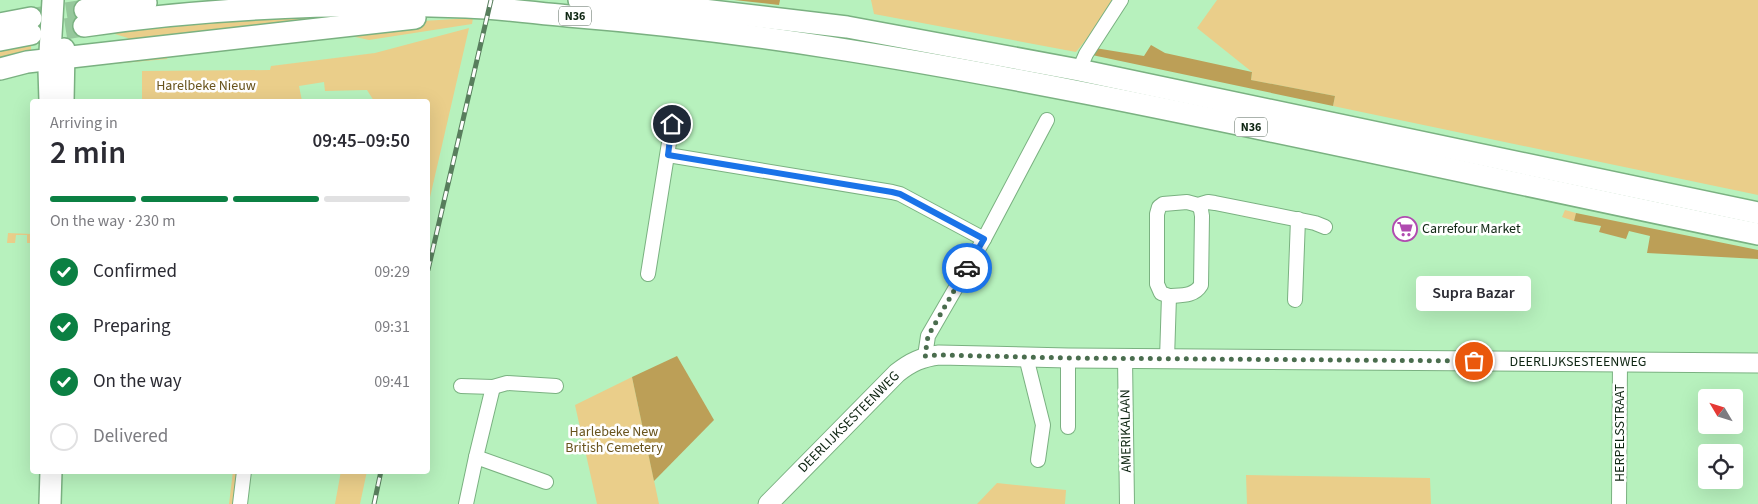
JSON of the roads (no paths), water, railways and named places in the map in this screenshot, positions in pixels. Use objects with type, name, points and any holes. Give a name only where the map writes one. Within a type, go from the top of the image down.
[{"type":"main road","points":[[53,0],[57,59]]},
{"type":"main road","points":[[54,99],[64,0]]},
{"type":"main road","name":"N36","points":[[181,0],[84,18],[131,19],[269,8],[361,6],[462,7],[698,28],[832,47],[958,68],[1155,107],[1758,234]]},
{"type":"main road","name":"N36","points":[[578,0],[604,2],[614,0]]},
{"type":"main road","name":"N36","points":[[619,0],[847,27],[1079,70],[1758,214]]},
{"type":"main road","points":[[0,70],[27,62],[398,19],[510,11]]},
{"type":"main road","points":[[0,24],[31,26],[0,40]]},
{"type":"main road","points":[[0,70],[16,72],[33,78],[54,99]]},
{"type":"main road","name":"DEERLIJKSESTEENWEG","points":[[768,504],[897,372],[910,362],[925,356],[1758,363]]},
{"type":"main road","points":[[50,504],[51,474]]},
{"type":"street","points":[[1079,70],[1090,47],[1121,0]]},
{"type":"street","points":[[925,356],[928,336],[984,239],[1047,120]]},
{"type":"street","points":[[648,274],[672,124]]},
{"type":"street","points":[[668,155],[900,194],[984,239]]},
{"type":"street","points":[[1198,205],[1202,216],[1201,285],[1193,294],[1169,296],[1161,293],[1157,284],[1158,209],[1167,202],[1190,202],[1198,205],[1208,202],[1215,203],[1315,223],[1325,227]]},
{"type":"street","points":[[1295,300],[1298,220]]},
{"type":"street","points":[[1167,359],[1169,296]]},
{"type":"street","points":[[1028,357],[1028,365],[1043,426],[1038,460]]},
{"type":"street","points":[[1068,358],[1068,426]]},
{"type":"street","name":"AMERIKALAAN","points":[[1125,358],[1127,504]]},
{"type":"street","name":"HERPELSSTRAAT","points":[[1619,504],[1620,362]]},
{"type":"street","points":[[461,386],[493,388],[507,383],[556,386]]},
{"type":"street","points":[[466,504],[493,388]]},
{"type":"street","points":[[476,457],[546,482]]},
{"type":"street","points":[[240,504],[244,474]]},
{"type":"tunnel","points":[[35,18],[85,10]]},
{"type":"tunnel","points":[[34,34],[84,26]]},
{"type":"railway","points":[[430,261],[491,0]]},
{"type":"railway","points":[[374,504],[380,474]]},
{"type":"place","name":"Carrefour Market","points":[[1405,229]]},
{"type":"place","name":"Supra Bazar","points":[[1474,361]]},
{"type":"park label","name":"Harelbeke Nieuw","points":[[206,86]]},
{"type":"park label","name":"Harlebeke New British Cemetery","points":[[614,440]]}]
